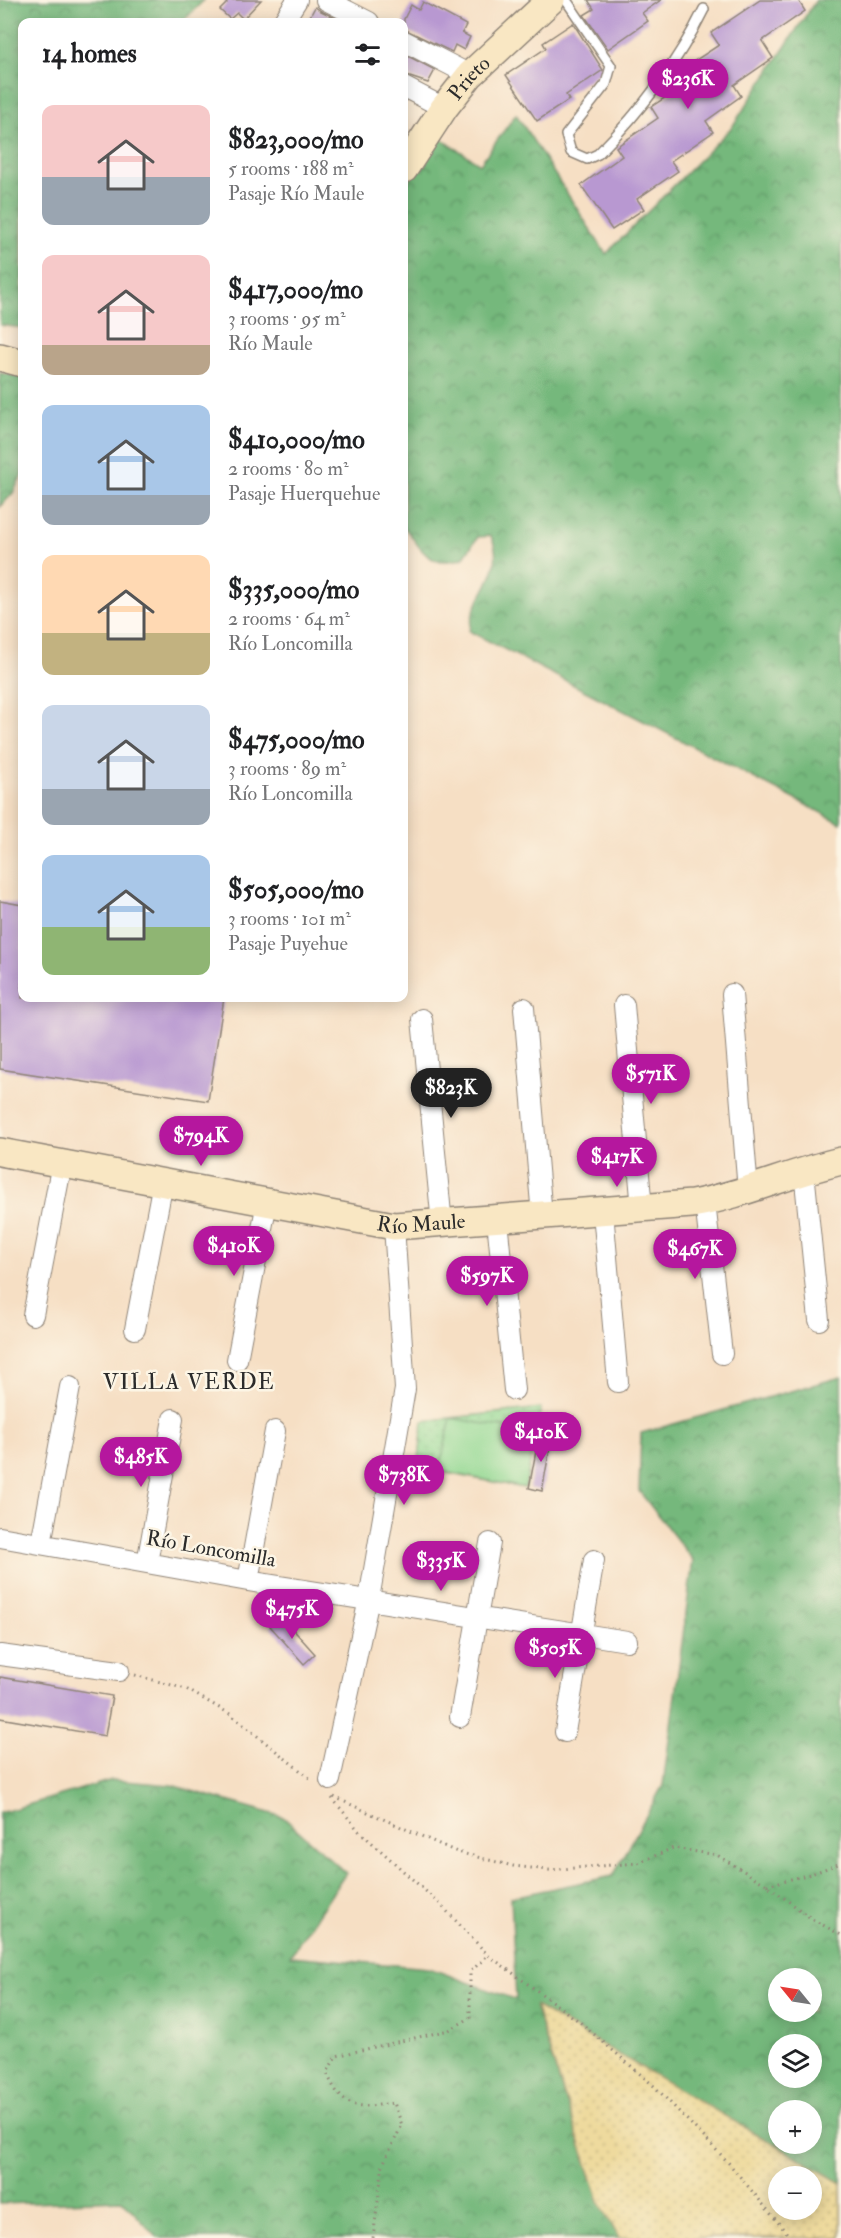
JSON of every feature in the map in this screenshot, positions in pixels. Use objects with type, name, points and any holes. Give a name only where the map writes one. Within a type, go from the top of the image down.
[{"type":"street","points":[[286,18],[297,0]]},
{"type":"street","points":[[326,0],[361,18]]},
{"type":"street","name":"Prieto","points":[[408,163],[444,108],[470,75],[551,0]]},
{"type":"street","points":[[408,42],[470,75]]},
{"type":"street","points":[[408,89],[444,108]]},
{"type":"street","points":[[0,357],[18,362]]},
{"type":"street","points":[[732,994],[748,1191]]},
{"type":"street","points":[[624,1005],[642,1209]]},
{"type":"street","points":[[524,1008],[542,1216]]},
{"type":"street","points":[[422,1019],[442,1224]]},
{"type":"street","name":"Río Maule","points":[[0,1152],[394,1226],[642,1209],[705,1202],[748,1191],[804,1170],[841,1161]]},
{"type":"street","points":[[33,1315],[62,1163]]},
{"type":"street","points":[[804,1170],[819,1320]]},
{"type":"street","points":[[135,1329],[163,1182]]},
{"type":"street","points":[[237,1360],[267,1202]]},
{"type":"street","points":[[705,1202],[722,1354]]},
{"type":"street","points":[[603,1212],[618,1382]]},
{"type":"street","points":[[496,1220],[514,1390]]},
{"type":"street","points":[[329,1787],[369,1599],[405,1389],[394,1226]]},
{"type":"street","points":[[41,1544],[70,1388]]},
{"type":"street","points":[[147,1563],[173,1419]]},
{"type":"street","points":[[248,1581],[275,1431]]},
{"type":"street","name":"Río Loncomilla","points":[[0,1537],[248,1581],[583,1632],[627,1641]]},
{"type":"street","points":[[460,1717],[490,1543]]},
{"type":"street","points":[[565,1732],[594,1560]]},
{"type":"street","points":[[0,1656],[119,1671]]},
{"type":"lane","points":[[566,0],[611,66],[606,84],[566,135],[571,152],[587,159],[597,154],[610,142],[652,94],[685,45],[704,9]]},
{"type":"path","points":[[119,1671],[186,1689],[230,1714],[329,1787],[457,1852],[513,1866],[549,1870],[638,1863],[673,1848],[717,1855],[767,1885],[812,1919],[841,1935]]},
{"type":"path","points":[[329,1787],[358,1831],[441,1905],[488,1955],[580,2022],[654,2086],[727,2161],[791,2238]]},
{"type":"path","points":[[767,1885],[812,1874],[841,1863]]},
{"type":"path","points":[[374,2238],[383,2164],[402,2125],[394,2103],[359,2107],[336,2094],[327,2073],[336,2056],[449,2030],[470,2018],[470,1972],[488,1955]]},
{"type":"green space","points":[[0,0],[204,0],[186,18],[18,18],[18,327],[0,325]]},
{"type":"green space","points":[[816,0],[841,0],[841,823],[469,631],[474,611],[489,582],[495,564],[495,546],[491,536],[478,537],[463,558],[441,561],[427,555],[408,532],[408,183],[437,136],[480,164],[516,114],[606,254],[732,127]]},
{"type":"green space","points":[[0,373],[18,376],[18,483],[13,493],[0,507]]},
{"type":"green space","points":[[841,1377],[841,2183],[822,2172],[822,2166],[811,2166],[791,2154],[822,2154],[822,2100],[768,2100],[768,2141],[535,2007],[599,2200],[619,2238],[158,2238],[122,2200],[0,2204],[0,1813],[112,1780],[171,1785],[283,1817],[346,1873],[290,1956],[429,1968],[516,2000],[511,1897],[613,1876],[663,1785],[693,1560],[639,1491],[641,1433]]},
{"type":"green space","points":[[541,1408],[525,1488],[418,1468],[423,1421]]},
{"type":"green space","points":[[451,1418],[536,1433],[525,1488],[439,1471]]},
{"type":"sand","points":[[535,2006],[768,2141],[768,2154],[791,2154],[812,2166],[768,2166],[768,2220],[822,2220],[822,2172],[841,2183],[841,2238],[619,2238],[599,2201]]},
{"type":"building","points":[[224,0],[261,0],[244,18],[237,13],[229,18],[220,10],[227,3]]},
{"type":"building","points":[[588,0],[661,0],[642,13],[648,21],[608,49],[584,15],[594,9]]},
{"type":"building","points":[[760,0],[798,0],[805,11],[762,41],[773,58],[734,85],[741,96],[706,121],[713,132],[671,161],[678,171],[637,199],[644,209],[612,230],[581,185],[622,156],[616,147],[658,118],[651,107],[687,83],[679,71],[719,45],[711,33]]},
{"type":"building","points":[[423,2],[466,25],[462,33],[470,37],[464,50],[455,45],[452,52],[408,31],[408,18],[404,18],[411,5],[419,10]]},
{"type":"building","points":[[315,7],[336,18],[309,18]]},
{"type":"building","points":[[573,23],[603,70],[566,95],[569,100],[537,121],[506,75],[546,48],[543,43]]},
{"type":"building","points":[[408,56],[435,70],[428,83],[408,76]]},
{"type":"building","points":[[0,901],[18,904],[18,1002],[223,1002],[208,1101],[0,1069]]},
{"type":"building","points":[[539,1435],[552,1437],[542,1491],[529,1488]]},
{"type":"building","points":[[281,1616],[315,1654],[304,1664],[270,1626]]},
{"type":"building","points":[[0,1677],[112,1696],[105,1736],[0,1718]]},
{"type":"district","name":"VILLA VERDE","points":[[189,1382]]}]
